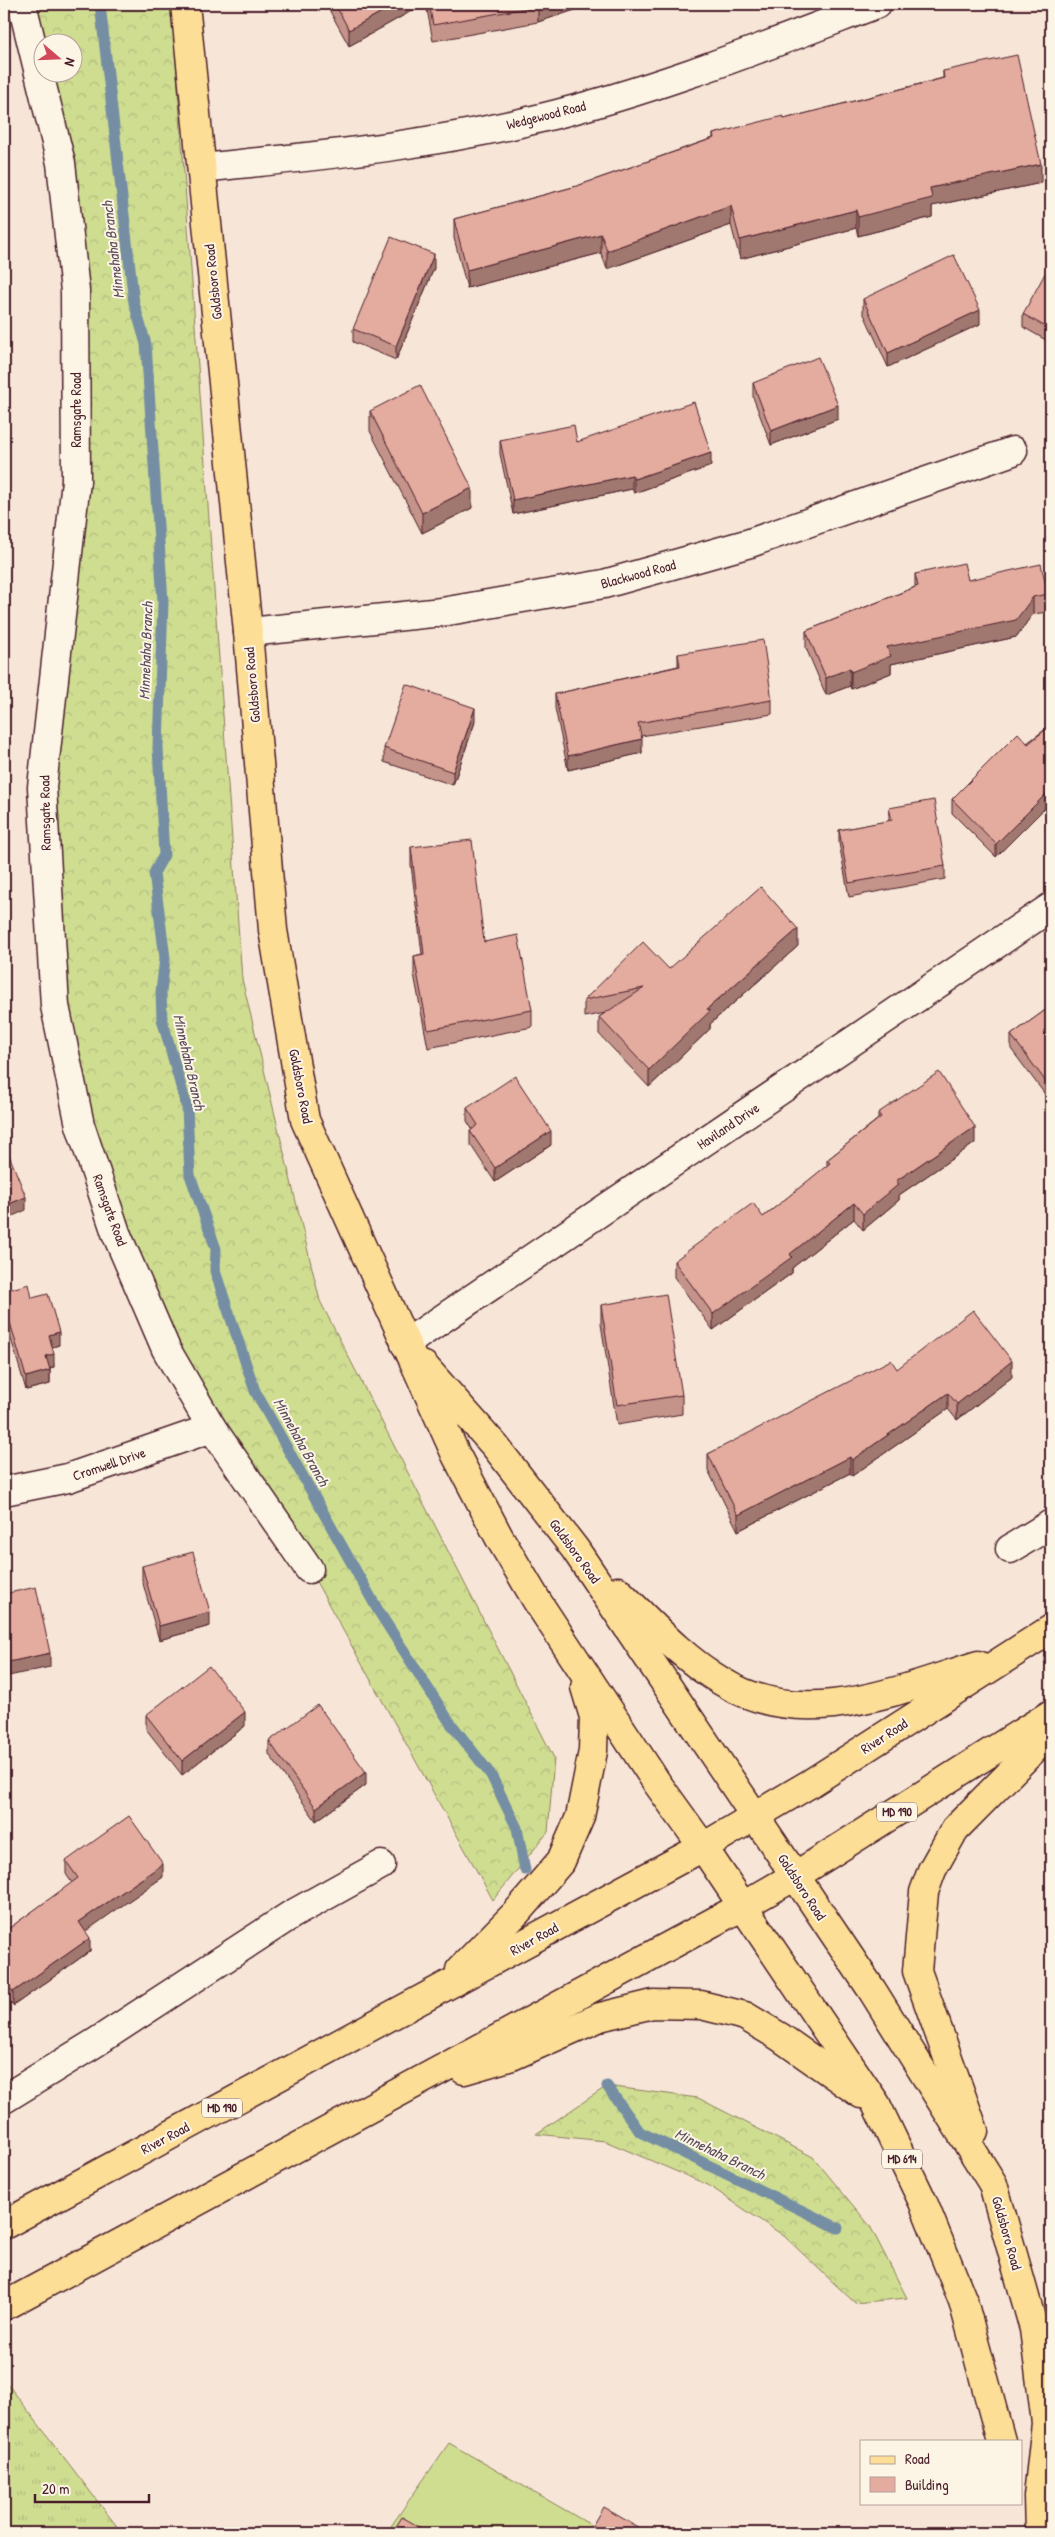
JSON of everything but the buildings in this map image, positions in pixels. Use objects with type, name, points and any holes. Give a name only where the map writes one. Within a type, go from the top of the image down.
[{"type":"main road","name":"Goldsboro Road","points":[[185,4],[248,632],[274,930],[305,1120],[456,1455],[499,1537],[578,1664],[657,1783],[703,1847],[741,1907],[876,2104],[923,2202],[963,2301],[1002,2440]]},
{"type":"main road","name":"Goldsboro Road","points":[[405,1344],[495,1446],[576,1549],[872,1990],[993,2184],[1034,2329],[1046,2423],[1038,2496],[1039,2533]]},
{"type":"main road","points":[[576,1549],[690,1658],[721,1682],[753,1697],[787,1705],[831,1705],[871,1698],[1012,1654]]},
{"type":"main road","name":"River Road","points":[[4,2225],[703,1847],[1051,1629]]},
{"type":"main road","points":[[440,1990],[516,1913],[561,1861],[580,1817],[593,1751],[594,1717],[578,1664]]},
{"type":"main road","name":"MD 190","points":[[4,2306],[741,1907],[795,1876],[1051,1714]]},
{"type":"main road","points":[[993,2184],[917,1971],[922,1900],[932,1870],[955,1829],[1051,1732]]},
{"type":"main road","points":[[403,2089],[512,2056],[600,2017],[653,2004],[701,2005],[746,2016],[780,2037],[876,2104]]},
{"type":"main road","points":[[1022,2472],[1038,2496]]},
{"type":"street","name":"Ramsgate Road","points":[[22,4],[61,164],[75,291],[76,482],[42,787],[55,1006],[80,1125],[116,1233],[166,1349],[212,1428],[308,1569]]},
{"type":"street","name":"Wedgewood Road","points":[[202,168],[386,149],[541,118],[696,73],[877,4]]},
{"type":"street","name":"Blackwood Road","points":[[248,632],[442,612],[604,584],[750,543],[1013,452]]},
{"type":"street","name":"Haviland Drive","points":[[405,1344],[1051,907]]},
{"type":"street","name":"Cromwell Drive","points":[[4,1491],[68,1478],[212,1428]]},
{"type":"street","points":[[1010,1550],[1051,1524]]},
{"type":"street","points":[[4,2099],[96,2042],[290,1915],[381,1865]]},
{"type":"green space","points":[[22,4],[172,4],[242,979],[320,1301],[554,1758],[548,1832],[493,1900],[309,1569],[212,1428],[80,1125],[42,787],[75,291],[36,82],[82,82],[82,32],[32,32],[32,58]]},
{"type":"green space","points":[[607,2086],[698,2098],[813,2157],[870,2226],[907,2298],[855,2303],[784,2236],[708,2185],[605,2141],[536,2134]]},
{"type":"green space","points":[[6,2382],[122,2533],[4,2533],[4,2383]]},
{"type":"green space","points":[[449,2443],[603,2532],[393,2533],[389,2529]]},
{"type":"waterway","name":"Minnehaha Branch","points":[[100,4],[134,303],[146,344],[163,602],[158,747],[164,855],[154,873],[165,958],[161,992],[162,1019],[187,1108],[190,1175],[216,1249],[215,1271],[255,1391],[379,1612],[449,1721],[491,1775],[517,1828],[525,1870]]},
{"type":"waterway","name":"Minnehaha Branch","points":[[607,2086],[640,2132],[838,2228]]}]
